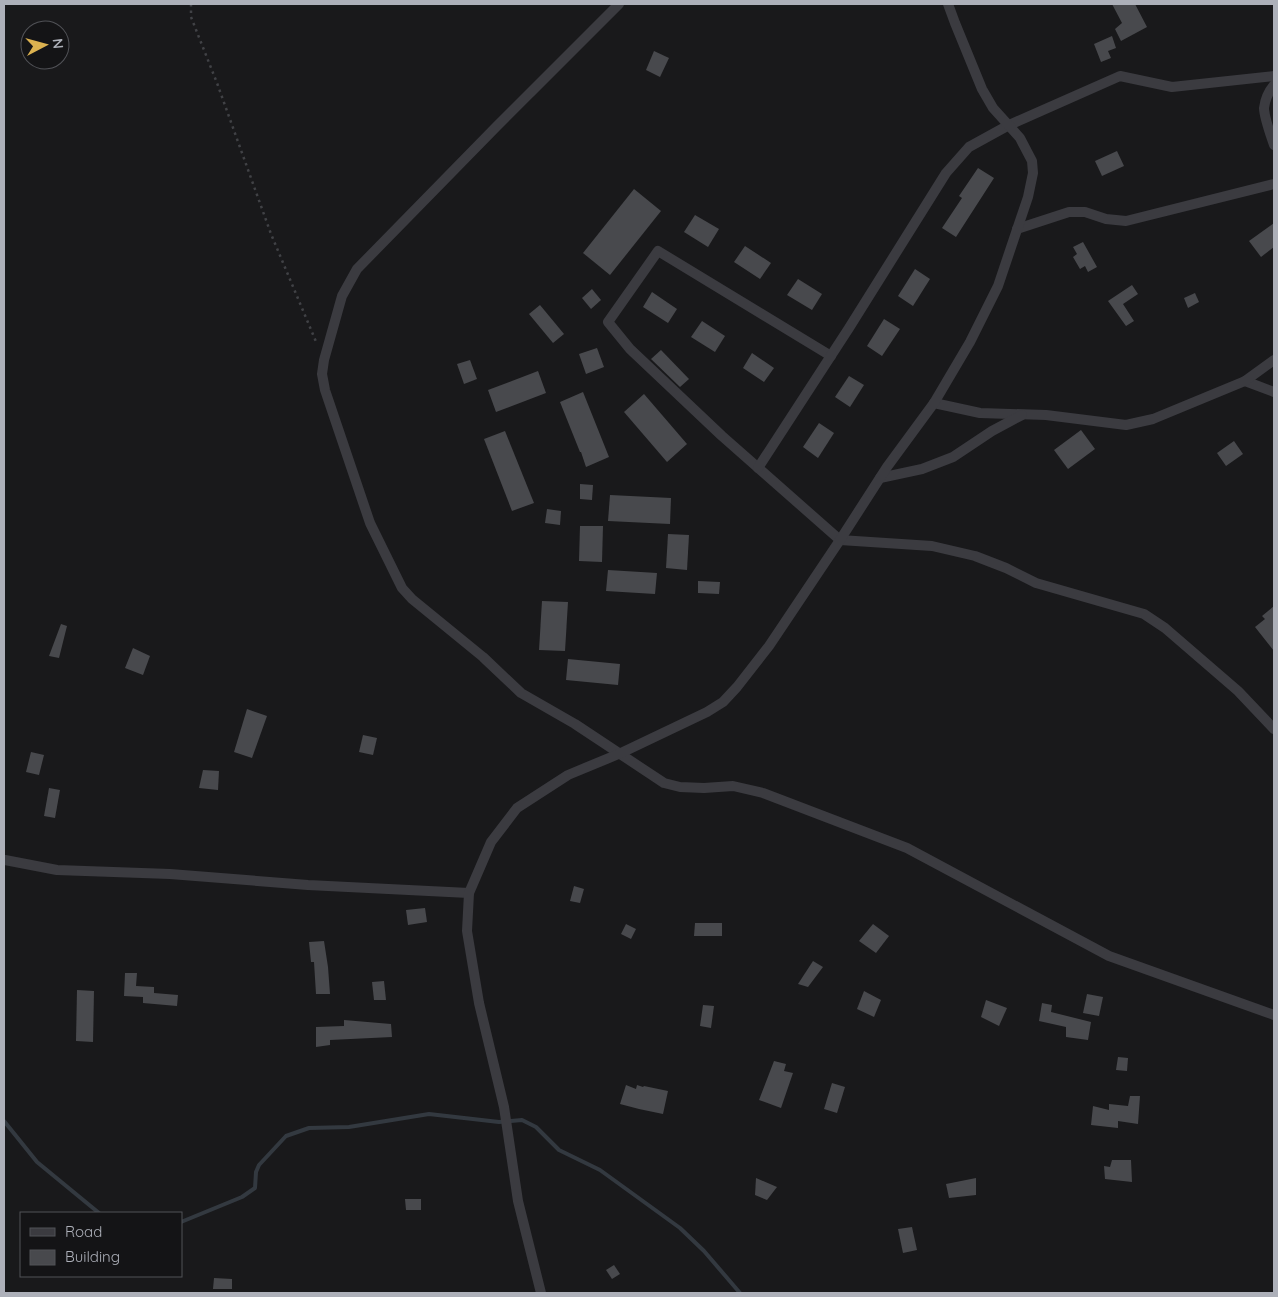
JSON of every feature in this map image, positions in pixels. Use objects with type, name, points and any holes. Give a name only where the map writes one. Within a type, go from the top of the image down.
[{"type":"street","points":[[618,4],[357,269],[342,296],[324,360],[322,374],[325,390],[370,522],[402,588],[412,599],[483,657],[521,693],[576,724],[664,782],[680,787],[733,786],[763,792],[907,848],[1109,956],[1274,1015]]},
{"type":"street","points":[[541,1293],[518,1201],[504,1107],[479,1003],[467,931],[469,893],[491,842],[517,808],[568,775],[622,754],[707,712],[723,702],[769,646],[880,478],[934,402],[970,342],[998,286],[1028,197],[1033,173],[1032,161],[1020,138],[993,108],[982,89],[948,4]]},
{"type":"street","points":[[758,468],[831,356],[946,172],[969,147],[1009,125],[1120,76],[1172,87],[1274,76]]},
{"type":"street","points":[[1274,85],[1264,108],[1274,145]]},
{"type":"street","points":[[1017,229],[1069,212],[1085,212],[1106,219],[1126,220],[1274,184]]},
{"type":"street","points":[[831,356],[658,252],[608,322],[630,349],[722,436],[840,540],[932,546],[975,556],[1006,568],[1036,583],[1144,614],[1165,628],[1238,691],[1274,729]]},
{"type":"street","points":[[934,402],[980,413],[1046,415],[1126,425],[1153,419],[1245,381],[1274,360]]},
{"type":"street","points":[[1245,381],[1274,392]]},
{"type":"street","points":[[880,478],[922,469],[953,457],[992,431],[1023,414]]},
{"type":"street","points":[[5,860],[57,870],[170,874],[308,885],[469,893]]},
{"type":"path","points":[[191,4],[191,17],[217,83],[271,234],[324,360]]},
{"type":"building","points":[[1112,4],[1135,4],[1147,27],[1121,41],[1115,29],[1122,23]]},
{"type":"building","points":[[1112,36],[1116,48],[1108,51],[1111,58],[1101,62],[1094,44]]},
{"type":"building","points":[[654,51],[669,58],[660,77],[646,70]]},
{"type":"building","points":[[1117,151],[1124,166],[1102,176],[1095,161]]},
{"type":"building","points":[[978,168],[994,178],[956,237],[942,228],[962,198],[959,196]]},
{"type":"building","points":[[634,189],[661,211],[610,275],[583,253]]},
{"type":"building","points":[[695,215],[719,229],[708,247],[684,232]]},
{"type":"building","points":[[1274,223],[1274,247],[1261,257],[1249,241]]},
{"type":"building","points":[[1083,242],[1097,267],[1088,272],[1085,266],[1080,269],[1073,257],[1077,254],[1073,247]]},
{"type":"building","points":[[745,246],[771,263],[760,279],[734,262]]},
{"type":"building","points":[[915,269],[930,279],[913,306],[898,296]]},
{"type":"building","points":[[798,279],[822,294],[812,310],[787,295]]},
{"type":"building","points":[[1132,285],[1138,294],[1123,304],[1134,321],[1126,326],[1108,301]]},
{"type":"building","points":[[592,289],[601,300],[591,309],[582,298]]},
{"type":"building","points":[[652,292],[677,309],[668,323],[643,307]]},
{"type":"building","points":[[1195,293],[1199,302],[1188,308],[1184,298]]},
{"type":"building","points":[[540,305],[564,334],[553,343],[529,314]]},
{"type":"building","points":[[884,319],[900,329],[882,356],[867,346]]},
{"type":"building","points":[[702,321],[725,336],[715,352],[691,337]]},
{"type":"building","points":[[597,348],[604,367],[586,374],[579,354]]},
{"type":"building","points":[[661,350],[689,379],[680,387],[651,359]]},
{"type":"building","points":[[752,353],[774,368],[764,382],[743,368]]},
{"type":"building","points":[[470,360],[477,379],[464,384],[457,364]]},
{"type":"building","points":[[538,371],[546,393],[496,412],[488,390]]},
{"type":"building","points":[[849,376],[864,385],[850,407],[835,397]]},
{"type":"building","points":[[583,392],[609,457],[586,467],[560,402]]},
{"type":"building","points":[[644,394],[687,444],[667,462],[624,412]]},
{"type":"building","points":[[819,423],[834,433],[818,458],[803,447]]},
{"type":"building","points":[[1081,430],[1095,449],[1068,469],[1054,450]]},
{"type":"building","points":[[505,431],[534,503],[512,511],[484,439]]},
{"type":"building","points":[[1234,441],[1243,454],[1226,466],[1217,453]]},
{"type":"building","points":[[580,484],[593,485],[592,500],[580,499]]},
{"type":"building","points":[[610,495],[671,498],[670,524],[608,521]]},
{"type":"building","points":[[547,509],[561,511],[560,525],[545,523]]},
{"type":"building","points":[[580,526],[603,526],[602,562],[579,561]]},
{"type":"building","points":[[668,534],[689,535],[687,570],[666,568]]},
{"type":"building","points":[[608,570],[657,573],[655,594],[606,591]]},
{"type":"building","points":[[698,581],[720,582],[719,594],[698,593]]},
{"type":"building","points":[[542,601],[568,602],[565,651],[539,650]]},
{"type":"building","points":[[1274,606],[1274,651],[1255,627],[1265,619],[1262,616]]},
{"type":"building","points":[[61,624],[67,626],[59,658],[49,656]]},
{"type":"building","points":[[133,648],[150,656],[143,675],[125,668]]},
{"type":"building","points":[[568,659],[620,664],[618,685],[566,680]]},
{"type":"building","points":[[247,709],[267,716],[252,758],[234,752]]},
{"type":"building","points":[[363,735],[377,738],[373,755],[359,752]]},
{"type":"building","points":[[31,752],[44,755],[39,775],[26,772]]},
{"type":"building","points":[[203,770],[219,771],[218,790],[199,788]]},
{"type":"building","points":[[49,788],[60,790],[55,818],[44,816]]},
{"type":"building","points":[[574,886],[584,889],[580,903],[570,901]]},
{"type":"building","points":[[425,908],[427,922],[408,925],[406,910]]},
{"type":"building","points":[[695,923],[722,923],[722,936],[694,936]]},
{"type":"building","points":[[626,924],[636,929],[631,939],[621,934]]},
{"type":"building","points":[[873,924],[889,936],[876,953],[859,941]]},
{"type":"building","points":[[324,941],[330,994],[316,994],[314,962],[311,962],[309,942]]},
{"type":"building","points":[[813,961],[823,967],[808,987],[798,984]]},
{"type":"building","points":[[125,973],[137,973],[136,986],[154,987],[154,993],[178,995],[177,1006],[143,1003],[143,997],[124,996]]},
{"type":"building","points":[[384,981],[386,1000],[374,1000],[372,982]]},
{"type":"building","points":[[77,990],[94,991],[93,1042],[76,1041]]},
{"type":"building","points":[[864,991],[881,1000],[874,1017],[857,1009]]},
{"type":"building","points":[[1087,994],[1103,997],[1099,1016],[1083,1013]]},
{"type":"building","points":[[986,1000],[1007,1008],[999,1026],[981,1017]]},
{"type":"building","points":[[1042,1003],[1052,1005],[1051,1012],[1091,1022],[1088,1040],[1066,1037],[1066,1027],[1039,1021]]},
{"type":"building","points":[[703,1005],[714,1006],[711,1028],[700,1026]]},
{"type":"building","points":[[344,1020],[391,1024],[392,1037],[330,1040],[330,1045],[316,1047],[316,1027],[344,1026]]},
{"type":"building","points":[[1118,1057],[1128,1058],[1127,1071],[1116,1070]]},
{"type":"building","points":[[774,1061],[786,1064],[784,1071],[793,1073],[781,1108],[759,1100]]},
{"type":"building","points":[[832,1083],[845,1087],[837,1113],[824,1109]]},
{"type":"building","points":[[626,1085],[636,1089],[637,1085],[668,1091],[663,1114],[620,1104]]},
{"type":"building","points":[[1130,1096],[1140,1096],[1138,1124],[1118,1121],[1118,1128],[1091,1125],[1093,1106],[1109,1110],[1109,1104],[1128,1106]]},
{"type":"building","points":[[1112,1160],[1131,1160],[1132,1182],[1105,1179],[1104,1166],[1110,1167]]},
{"type":"building","points":[[756,1178],[777,1187],[767,1200],[755,1195]]},
{"type":"building","points":[[976,1178],[976,1195],[949,1198],[946,1184]]},
{"type":"building","points":[[405,1199],[421,1199],[421,1210],[406,1210]]},
{"type":"building","points":[[912,1227],[917,1250],[903,1253],[898,1229]]},
{"type":"building","points":[[614,1265],[620,1274],[612,1279],[606,1270]]},
{"type":"building","points":[[214,1278],[232,1279],[232,1289],[213,1289]]},
{"type":"waterway","points":[[182,1222],[242,1197],[255,1188],[256,1172],[259,1165],[286,1136],[309,1128],[349,1127],[429,1114],[499,1122],[522,1120],[536,1127],[559,1150],[600,1170],[680,1228],[704,1251],[740,1293]]},
{"type":"waterway","points":[[4,1121],[37,1162],[98,1212]]}]
